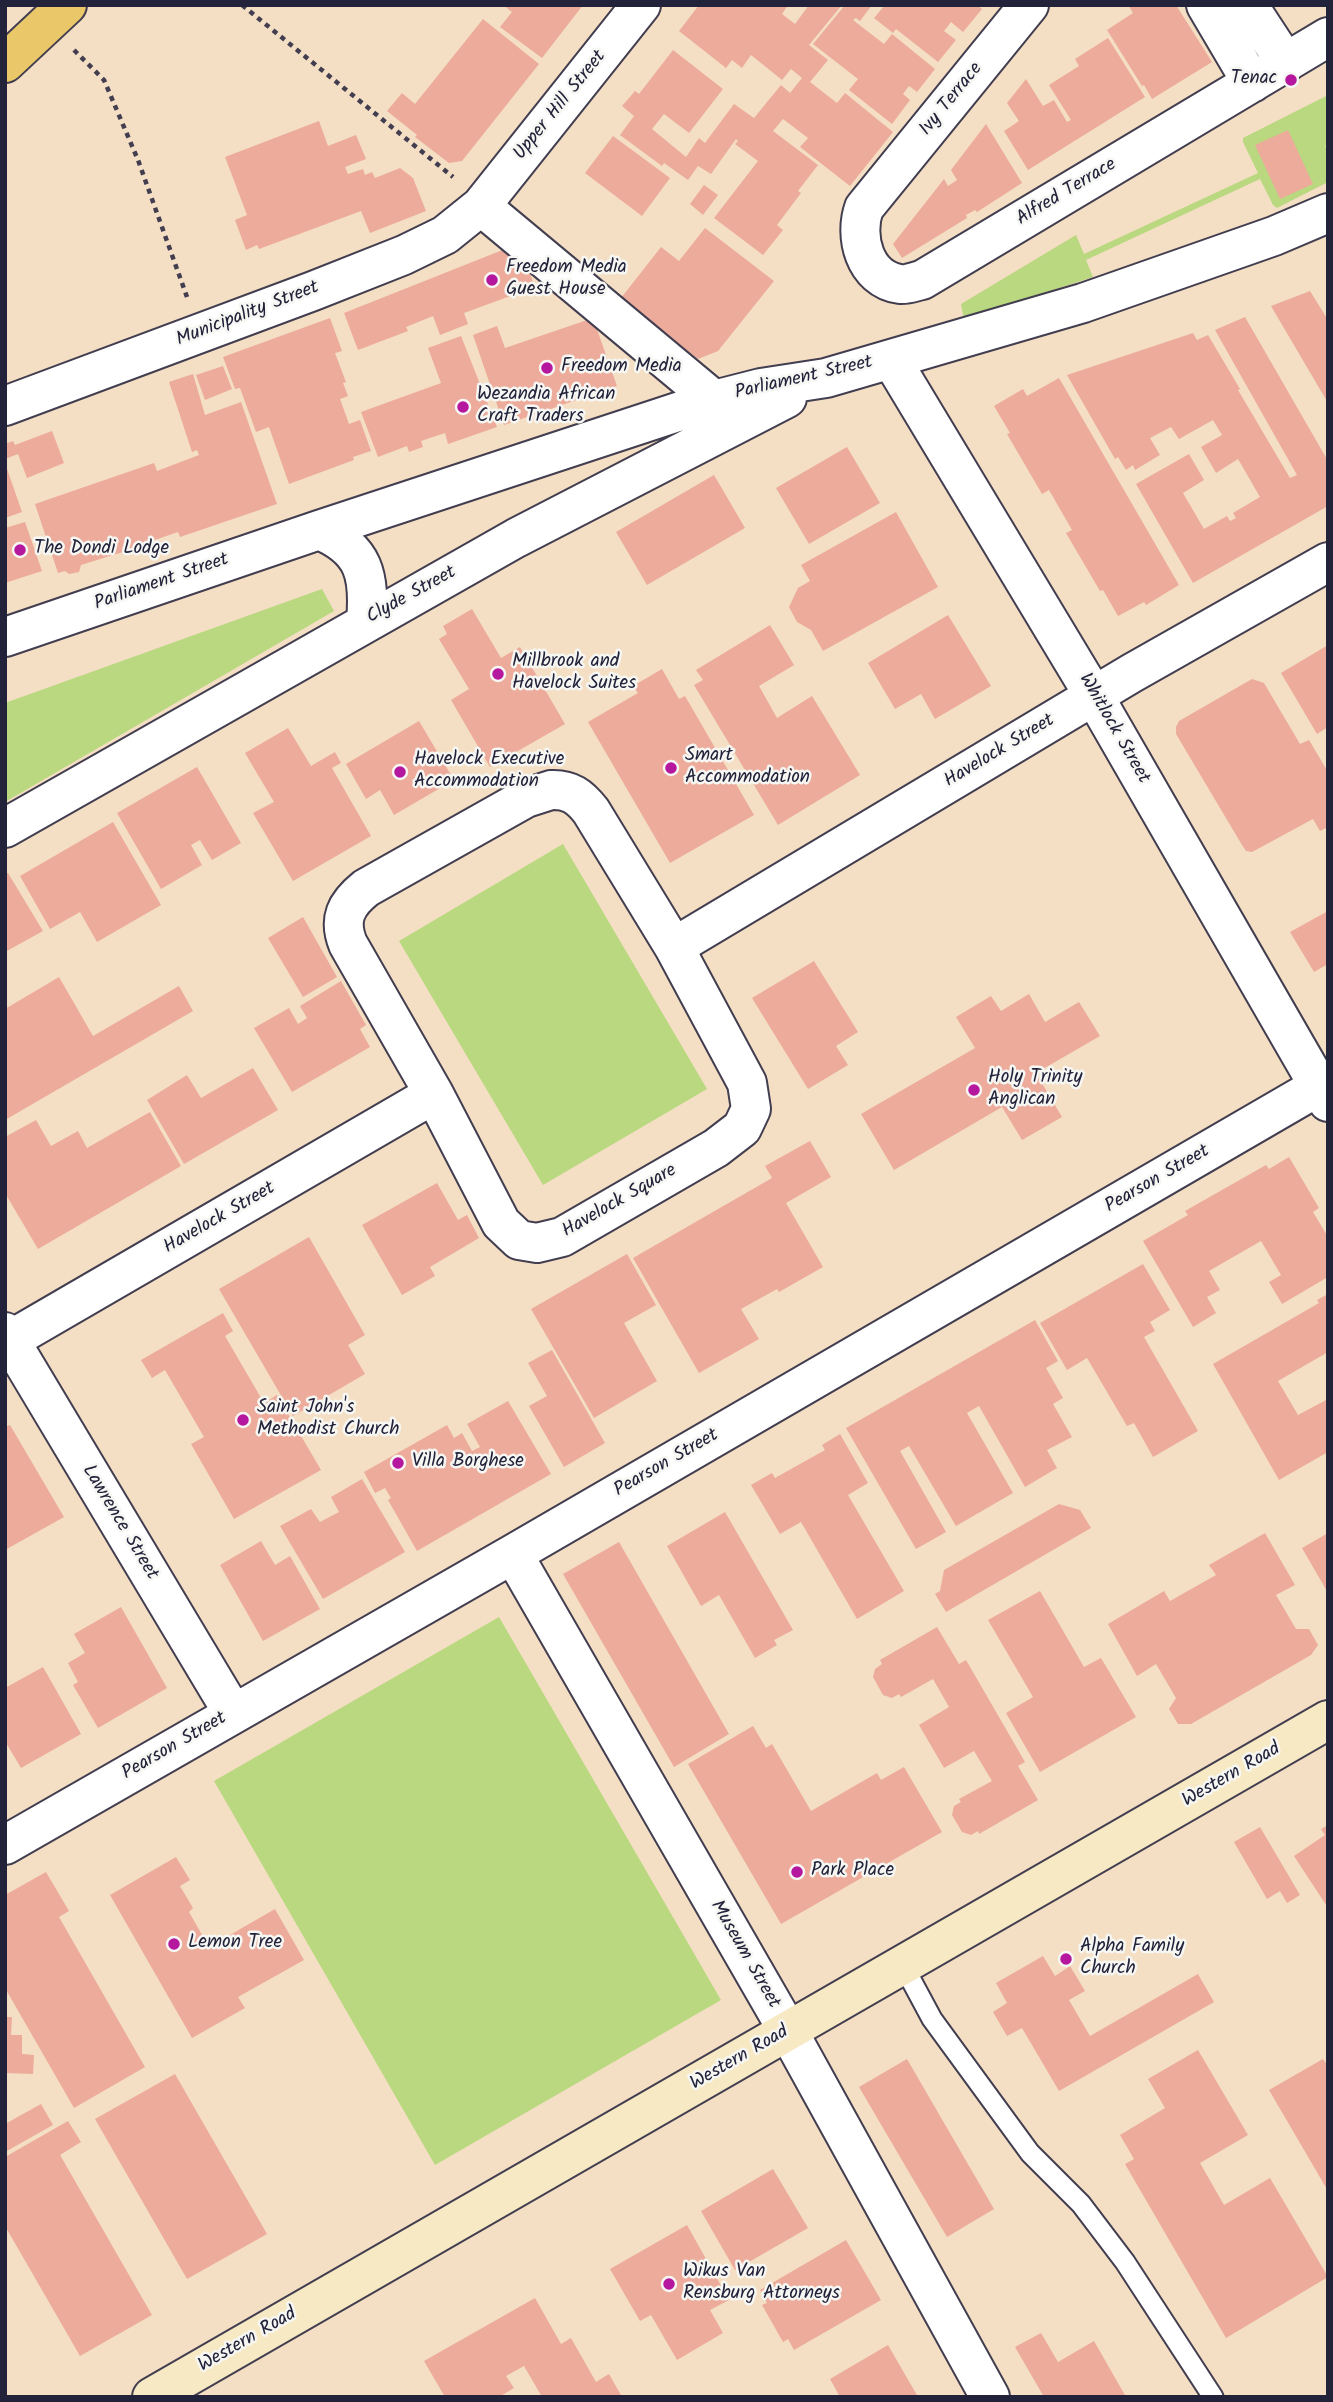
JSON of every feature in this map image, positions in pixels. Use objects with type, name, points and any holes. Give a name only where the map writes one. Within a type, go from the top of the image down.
[{"type":"main road","points":[[5,63],[58,15]]},
{"type":"street","name":"Upper Hill Street","points":[[482,204],[641,5]]},
{"type":"street","name":"Ivy Terrace","points":[[874,195],[1030,5]]},
{"type":"street","points":[[1206,5],[1252,82]]},
{"type":"street","points":[[1248,5],[1286,63]]},
{"type":"street","name":"Alfred Terrace","points":[[874,195],[864,208],[860,221],[863,252],[870,265],[882,277],[901,284],[922,280],[1328,37]]},
{"type":"street","name":"Municipality Street","points":[[5,406],[404,255],[445,235],[482,204]]},
{"type":"street","points":[[482,204],[714,400]]},
{"type":"street","name":"Parliament Street","points":[[5,637],[714,400],[761,388],[826,378],[1083,303],[1274,236],[1328,213]]},
{"type":"street","name":"Whitlock Street","points":[[891,359],[1094,696],[1325,1090]]},
{"type":"street","name":"Clyde Street","points":[[5,828],[516,538],[826,378]]},
{"type":"street","points":[[319,530],[347,544],[360,560],[368,594],[366,622]]},
{"type":"street","name":"Havelock Street","points":[[674,947],[1094,696],[1328,562]]},
{"type":"street","name":"Havelock Square","points":[[551,790],[562,790],[574,794],[591,811],[674,947],[747,1083],[751,1109],[742,1128],[716,1148],[562,1237],[537,1242],[519,1240],[501,1223],[434,1094],[344,933],[342,922],[344,913],[366,888],[526,798],[551,790]]},
{"type":"street","name":"Pearson Street","points":[[5,1845],[1325,1090]]},
{"type":"street","name":"Havelock Street","points":[[7,1339],[434,1094]]},
{"type":"street","name":"Lawrence Street","points":[[7,1339],[233,1713]]},
{"type":"street","name":"Museum Street","points":[[513,1554],[788,2031],[990,2397]]},
{"type":"street","name":"Western Road","points":[[152,2397],[1328,1720]]},
{"type":"lane","points":[[903,1965],[932,2019],[1030,2153],[1081,2204],[1125,2262],[1213,2397]]},
{"type":"path","points":[[242,5],[482,204]]},
{"type":"path","points":[[58,15],[104,80],[138,160],[200,334]]},
{"type":"green space","points":[[1328,95],[1328,144],[1325,146],[1328,152],[1328,182],[1277,208],[1260,179],[1086,260],[1093,277],[964,319],[961,304],[1076,235],[1084,254],[1258,173],[1243,138]]},
{"type":"green space","points":[[322,589],[334,611],[5,802],[5,703]]},
{"type":"green space","points":[[563,844],[707,1089],[543,1185],[399,941]]},
{"type":"green space","points":[[499,1617],[721,2000],[435,2165],[214,1781]]},
{"type":"building","points":[[503,5],[583,5],[542,58],[500,27],[512,12]]},
{"type":"building","points":[[699,5],[788,5],[782,14],[795,24],[809,5],[842,5],[809,45],[828,60],[810,82],[837,103],[845,93],[893,132],[850,186],[800,147],[808,138],[783,119],[773,131],[818,165],[777,225],[783,230],[763,255],[714,218],[758,161],[735,144],[738,141],[736,139],[711,174],[698,166],[688,180],[664,163],[662,166],[620,135],[634,116],[622,106],[635,91],[639,94],[673,50],[723,89],[689,133],[664,114],[652,129],[686,157],[699,138],[705,143],[734,104],[754,118],[781,85],[790,93],[802,78],[791,69],[782,80],[751,55],[742,68],[732,60],[726,68],[679,31]]},
{"type":"building","points":[[845,5],[872,5],[860,21],[856,18],[853,20],[884,44],[892,34],[935,69],[917,92],[909,86],[903,94],[910,100],[892,124],[849,90],[858,79],[813,44]]},
{"type":"building","points":[[885,5],[977,5],[982,9],[963,32],[951,22],[944,31],[956,40],[938,62],[896,29],[893,33],[874,18]]},
{"type":"building","points":[[1128,5],[1176,5],[1212,62],[1152,99],[1107,30],[1133,13]]},
{"type":"building","points":[[483,19],[539,64],[462,161],[449,163],[387,111],[402,93],[415,104]]},
{"type":"building","points":[[1108,38],[1145,97],[1028,170],[1004,131],[1019,121],[1007,103],[1026,79],[1043,106],[1054,100],[1067,122],[1071,120],[1049,85],[1079,66],[1075,59]]},
{"type":"building","points":[[319,121],[328,146],[356,135],[366,159],[345,167],[348,174],[363,169],[365,175],[372,172],[375,178],[400,168],[413,178],[426,211],[370,233],[361,211],[259,249],[257,245],[246,250],[235,220],[247,215],[225,157]]},
{"type":"building","points":[[986,124],[1022,183],[977,212],[975,210],[966,215],[967,218],[902,258],[893,244],[944,179],[948,186],[957,180],[951,170]]},
{"type":"building","points":[[1288,130],[1313,184],[1280,199],[1255,145]]},
{"type":"building","points":[[613,136],[670,178],[642,216],[585,173]]},
{"type":"building","points":[[704,185],[718,195],[703,215],[690,204]]},
{"type":"building","points":[[705,228],[774,281],[718,351],[698,359],[621,298],[661,247],[679,261]]},
{"type":"building","points":[[505,249],[527,266],[535,287],[464,313],[468,324],[440,335],[433,316],[406,327],[408,331],[358,350],[344,313]]},
{"type":"building","points":[[1310,291],[1328,320],[1328,403],[1271,306]]},
{"type":"building","points":[[1245,317],[1328,461],[1328,506],[1193,583],[1136,484],[1189,454],[1204,480],[1183,493],[1204,529],[1227,516],[1230,521],[1236,518],[1233,513],[1260,497],[1238,459],[1216,473],[1201,447],[1222,435],[1213,420],[1179,439],[1171,427],[1150,438],[1160,455],[1135,470],[1133,465],[1126,470],[1118,457],[1115,459],[1067,375],[1193,333],[1197,340],[1208,335],[1290,478],[1297,475],[1215,330]]},
{"type":"building","points":[[330,318],[342,351],[335,353],[346,382],[343,383],[348,396],[340,399],[349,424],[360,420],[371,451],[289,484],[269,427],[256,432],[240,388],[235,389],[223,357]]},
{"type":"building","name":"Freedom Media","points":[[593,318],[617,386],[504,425],[473,335],[497,326],[505,348]]},
{"type":"building","points":[[461,336],[497,427],[448,444],[445,433],[421,441],[423,447],[409,452],[407,446],[378,457],[361,412],[441,383],[428,348]]},
{"type":"building","points":[[223,366],[232,389],[205,400],[196,375]]},
{"type":"building","points":[[193,374],[205,415],[241,402],[277,504],[180,537],[178,532],[146,543],[143,548],[131,553],[126,551],[81,565],[79,572],[58,573],[35,504],[154,463],[157,471],[199,455],[197,450],[192,452],[169,382]]},
{"type":"building","points":[[1059,378],[1179,585],[1146,605],[1144,602],[1118,616],[1066,533],[1072,530],[1049,490],[1042,494],[994,406],[1023,389],[1027,396]]},
{"type":"building","points":[[52,431],[64,463],[27,478],[18,454],[5,459],[5,444],[13,441],[15,445]]},
{"type":"building","points":[[847,447],[880,503],[809,544],[776,488]]},
{"type":"building","name":"The Dondi Lodge","points":[[5,463],[22,512],[5,518]]},
{"type":"building","points":[[714,475],[745,528],[647,585],[616,532]]},
{"type":"building","points":[[896,512],[938,587],[823,651],[811,630],[797,622],[789,607],[798,588],[810,581],[801,565]]},
{"type":"building","name":"The Dondi Lodge","points":[[25,522],[42,571],[5,583],[5,528]]},
{"type":"building","name":"Millbrook and Havelock Suites","points":[[472,609],[501,658],[520,647],[565,724],[490,767],[451,700],[469,689],[439,639],[447,634],[443,626]]},
{"type":"building","points":[[948,615],[991,686],[935,719],[921,694],[895,709],[868,663]]},
{"type":"building","points":[[770,625],[794,665],[759,686],[777,718],[812,696],[860,775],[778,825],[694,685],[703,680],[696,670]]},
{"type":"building","points":[[1328,645],[1328,727],[1317,734],[1281,673]]},
{"type":"building","name":"Smart Accommodation","points":[[662,669],[679,699],[685,696],[754,815],[670,863],[588,722],[638,693],[633,686]]},
{"type":"building","points":[[1252,679],[1264,683],[1300,744],[1309,740],[1328,772],[1328,827],[1320,831],[1313,819],[1252,852],[1246,851],[1242,845],[1176,734],[1176,727],[1179,721]]},
{"type":"building","name":"Havelock Executive Accommodation","points":[[419,721],[454,780],[394,815],[380,790],[366,799],[346,764]]},
{"type":"building","points":[[288,728],[311,766],[335,752],[341,763],[332,768],[371,836],[293,881],[253,813],[274,802],[245,753]]},
{"type":"building","points":[[197,767],[241,843],[212,860],[200,840],[191,845],[202,865],[161,889],[117,813]]},
{"type":"building","points":[[113,822],[161,905],[97,942],[80,912],[50,929],[20,876]]},
{"type":"building","points":[[8,873],[43,931],[5,952],[5,874]]},
{"type":"building","points":[[1328,911],[1328,964],[1314,972],[1290,932]]},
{"type":"building","points":[[303,917],[337,977],[303,997],[268,938]]},
{"type":"building","points":[[814,961],[858,1032],[836,1046],[848,1065],[808,1089],[752,998]]},
{"type":"building","points":[[59,977],[93,1036],[179,986],[193,1011],[5,1120],[5,1009]]},
{"type":"building","points":[[341,981],[366,1025],[360,1029],[370,1047],[292,1092],[254,1028],[289,1008],[298,1024],[307,1018],[300,1006]]},
{"type":"building","name":"Holy Trinity Anglican","points":[[1029,994],[1045,1022],[1079,1002],[1100,1036],[1036,1073],[1062,1117],[1022,1140],[1002,1107],[894,1170],[861,1114],[975,1048],[956,1017],[991,996],[1001,1011]]},
{"type":"building","points":[[253,1068],[278,1110],[184,1164],[147,1100],[187,1075],[201,1098]]},
{"type":"building","points":[[150,1112],[181,1166],[38,1249],[5,1193],[5,1137],[36,1120],[51,1146],[78,1131],[87,1148]]},
{"type":"building","points":[[810,1141],[831,1177],[786,1203],[823,1267],[779,1292],[777,1289],[741,1309],[759,1339],[699,1373],[633,1258],[772,1178],[765,1166]]},
{"type":"building","points":[[1289,1157],[1319,1208],[1313,1212],[1328,1237],[1328,1277],[1282,1304],[1269,1282],[1281,1275],[1261,1241],[1209,1271],[1220,1290],[1207,1297],[1216,1313],[1193,1327],[1143,1241],[1188,1215],[1185,1211],[1266,1165],[1269,1169]]},
{"type":"building","points":[[437,1183],[458,1220],[467,1215],[479,1238],[430,1267],[435,1276],[402,1295],[362,1225]]},
{"type":"building","name":"Saint John's Methodist Church","points":[[309,1237],[365,1335],[348,1345],[365,1374],[293,1416],[219,1289]]},
{"type":"building","points":[[627,1254],[656,1305],[624,1323],[657,1381],[594,1418],[531,1309]]},
{"type":"building","points":[[1143,1264],[1170,1310],[1150,1322],[1155,1331],[1144,1337],[1198,1431],[1153,1457],[1134,1423],[1127,1426],[1087,1358],[1067,1370],[1040,1323]]},
{"type":"building","points":[[1328,1294],[1328,1352],[1278,1381],[1298,1415],[1328,1399],[1328,1452],[1279,1480],[1213,1364],[1319,1303],[1317,1300]]},
{"type":"building","name":"Saint John's Methodist Church","points":[[223,1313],[233,1331],[225,1336],[264,1403],[277,1395],[321,1470],[234,1519],[191,1444],[204,1437],[165,1370],[152,1378],[141,1360]]},
{"type":"building","points":[[1035,1320],[1058,1361],[1046,1368],[1063,1398],[1053,1404],[1072,1437],[1047,1450],[1057,1468],[1025,1487],[979,1406],[967,1413],[1013,1493],[956,1526],[909,1446],[900,1451],[946,1532],[916,1549],[846,1428]]},
{"type":"building","points":[[552,1350],[605,1443],[564,1467],[529,1406],[547,1396],[528,1363]]},
{"type":"building","points":[[508,1401],[551,1474],[417,1551],[388,1500],[391,1498],[385,1488],[375,1493],[364,1472],[447,1425],[454,1438],[462,1433],[472,1451],[480,1447],[467,1424]]},
{"type":"building","points":[[10,1425],[64,1517],[5,1550],[5,1427]]},
{"type":"building","points":[[840,1434],[868,1483],[848,1495],[904,1591],[857,1619],[801,1522],[780,1534],[751,1485],[772,1473],[775,1478],[825,1450],[822,1445]]},
{"type":"building","points":[[362,1479],[405,1552],[323,1599],[280,1526],[311,1509],[320,1522],[339,1512],[331,1497]]},
{"type":"building","points":[[1059,1504],[1080,1510],[1091,1528],[946,1612],[935,1594],[940,1591],[944,1570]]},
{"type":"building","points":[[725,1512],[793,1630],[774,1640],[777,1645],[755,1658],[719,1595],[701,1606],[667,1546]]},
{"type":"building","points":[[1265,1533],[1295,1585],[1276,1595],[1296,1629],[1309,1629],[1318,1645],[1311,1655],[1191,1724],[1178,1724],[1169,1709],[1176,1698],[1156,1664],[1137,1676],[1108,1624],[1164,1591],[1170,1601],[1216,1575],[1209,1565]]},
{"type":"building","points":[[1328,1533],[1328,1593],[1302,1548]]},
{"type":"building","points":[[261,1541],[275,1565],[290,1556],[320,1609],[263,1641],[220,1565]]},
{"type":"building","points":[[619,1542],[729,1734],[674,1767],[563,1574]]},
{"type":"building","points":[[1040,1591],[1084,1667],[1101,1658],[1136,1717],[1040,1772],[1006,1713],[1033,1697],[988,1620]]},
{"type":"building","points":[[121,1607],[167,1688],[98,1728],[73,1685],[78,1682],[68,1663],[85,1653],[74,1634]]},
{"type":"building","points":[[937,1627],[959,1664],[966,1660],[1025,1762],[1018,1766],[1038,1800],[979,1834],[978,1831],[971,1835],[962,1832],[952,1815],[954,1806],[961,1802],[959,1799],[992,1781],[974,1751],[944,1768],[919,1725],[949,1707],[933,1679],[901,1697],[899,1694],[892,1698],[883,1695],[873,1677],[875,1669],[882,1664],[880,1660]]},
{"type":"building","points":[[43,1667],[81,1734],[21,1768],[5,1741],[5,1688]]},
{"type":"building","points":[[753,1726],[766,1748],[772,1744],[811,1811],[877,1773],[881,1780],[904,1767],[942,1832],[781,1924],[688,1764]]},
{"type":"building","points":[[1328,1825],[1328,1908],[1294,1856],[1325,1835],[1321,1829]]},
{"type":"building","points":[[1260,1827],[1300,1895],[1287,1903],[1280,1891],[1267,1899],[1234,1842]]},
{"type":"building","points":[[176,1857],[190,1880],[180,1886],[193,1908],[189,1912],[209,1947],[275,1909],[304,1960],[238,1997],[245,2008],[192,2038],[110,1895]]},
{"type":"building","points":[[46,1872],[69,1911],[59,1917],[145,2067],[74,2108],[5,1988],[5,1895]]},
{"type":"building","points":[[1043,1956],[1055,1976],[1070,1966],[1085,1991],[1069,2000],[1090,2036],[1198,1974],[1214,2002],[1059,2091],[1022,2028],[1007,2036],[993,2012],[1007,2003],[996,1983]]},
{"type":"building","points":[[5,2017],[12,2017],[11,2035],[22,2035],[22,2054],[34,2055],[33,2074],[5,2073]]},
{"type":"building","points":[[1198,2050],[1248,2135],[1200,2163],[1224,2205],[1270,2178],[1328,2277],[1226,2338],[1125,2164],[1134,2159],[1120,2135],[1165,2108],[1148,2079]]},
{"type":"building","points":[[907,2059],[994,2209],[947,2237],[859,2087]]},
{"type":"building","points":[[1323,2059],[1328,2066],[1328,2191],[1269,2090]]},
{"type":"building","points":[[175,2074],[267,2234],[187,2279],[95,2119]]},
{"type":"building","points":[[41,2104],[53,2125],[5,2152],[5,2124]]},
{"type":"building","points":[[68,2121],[81,2142],[60,2155],[152,2315],[80,2356],[5,2226],[5,2157]]},
{"type":"building","points":[[773,2169],[808,2228],[735,2270],[701,2211]]},
{"type":"building","name":"Wikus Van Rensburg Attorneys","points":[[687,2225],[729,2300],[710,2310],[723,2333],[677,2360],[651,2315],[640,2321],[610,2269]]},
{"type":"building","points":[[846,2240],[881,2300],[794,2350],[788,2339],[783,2342],[762,2305],[767,2303],[760,2290]]},
{"type":"building","points":[[535,2298],[561,2344],[571,2338],[596,2382],[609,2374],[622,2397],[542,2397],[524,2366],[506,2376],[514,2388],[499,2397],[445,2397],[424,2361]]},
{"type":"building","points":[[1041,2333],[1058,2362],[1094,2341],[1126,2397],[1044,2397],[1015,2347]]},
{"type":"building","points":[[888,2345],[918,2397],[840,2397],[830,2379]]},
{"type":"place","name":"Tenac","points":[[1291,80]]},
{"type":"place","name":"Freedom Media Guest House","points":[[492,280]]},
{"type":"place","name":"Freedom Media","points":[[547,368]]},
{"type":"place","name":"Wezandia African Craft Traders","points":[[463,407]]},
{"type":"place","name":"The Dondi Lodge","points":[[20,550]]},
{"type":"place","name":"Millbrook and Havelock Suites","points":[[498,674]]},
{"type":"place","name":"Smart Accommodation","points":[[671,768]]},
{"type":"place","name":"Havelock Executive Accommodation","points":[[400,772]]},
{"type":"place","name":"Holy Trinity Anglican","points":[[974,1090]]},
{"type":"place","name":"Saint John's Methodist Church","points":[[243,1420]]},
{"type":"place","name":"Villa Borghese","points":[[398,1463]]},
{"type":"place","name":"Park Place","points":[[797,1872]]},
{"type":"place","name":"Lemon Tree","points":[[174,1944]]},
{"type":"place","name":"Alpha Family Church","points":[[1066,1959]]},
{"type":"place","name":"Wikus Van Rensburg Attorneys","points":[[669,2284]]}]
